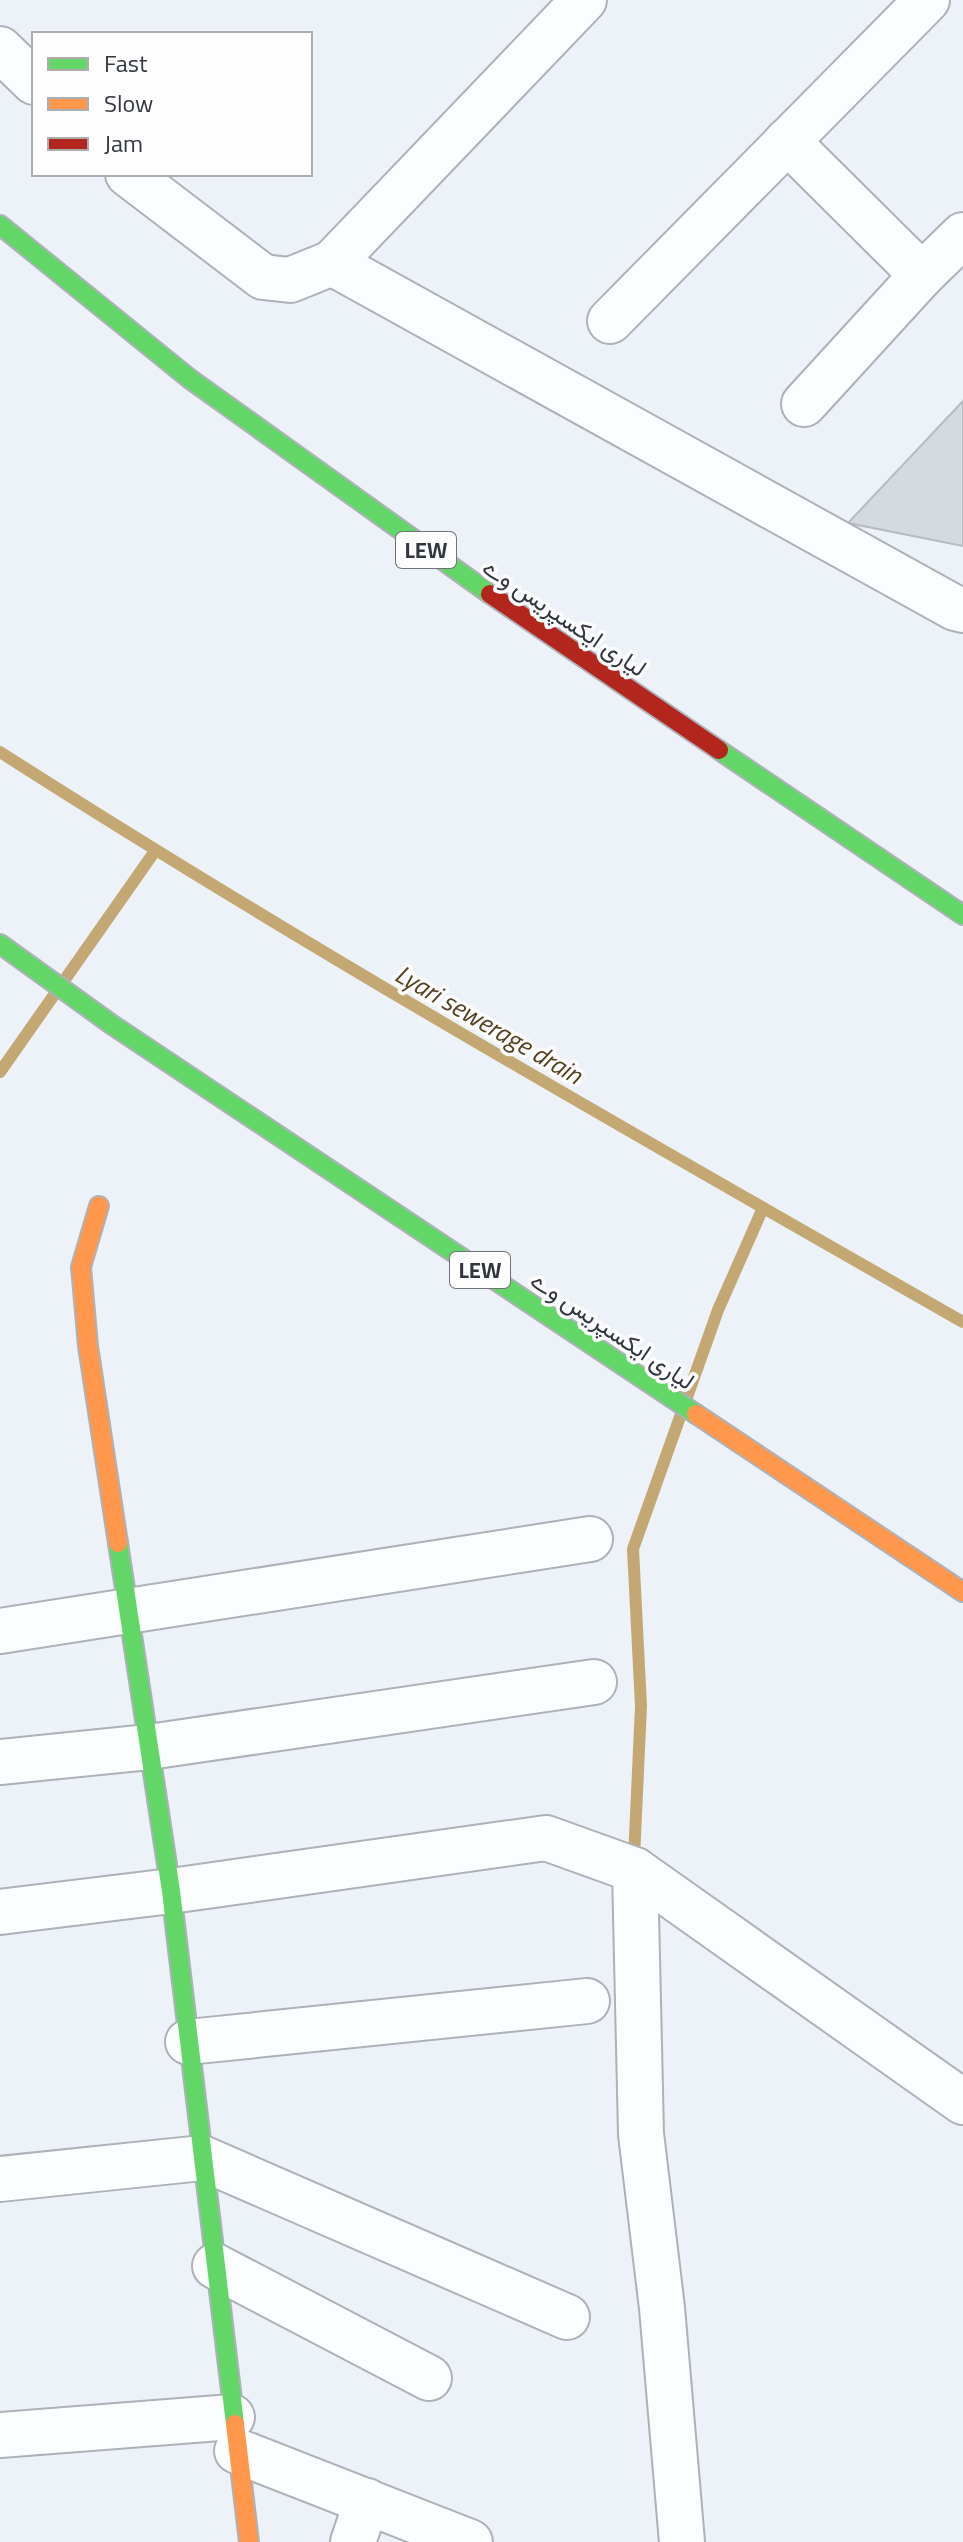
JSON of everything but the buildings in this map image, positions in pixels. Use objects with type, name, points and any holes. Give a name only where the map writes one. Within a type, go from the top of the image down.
[{"type":"main road","name":"لیاری ایکسپریس وے","points":[[0,225],[190,379],[404,534],[963,915]]},
{"type":"main road","name":"LEW","points":[[869,852],[950,882]]},
{"type":"main road","name":"لیاری ایکسپریس وے","points":[[0,944],[111,1024],[963,1592]]},
{"type":"main road","points":[[99,1206],[81,1267],[88,1346],[171,1891],[249,2542]]},
{"type":"street","points":[[131,176],[263,277],[290,280],[332,263],[584,0]]},
{"type":"street","points":[[610,321],[927,0]]},
{"type":"street","points":[[0,49],[32,80]]},
{"type":"street","points":[[787,141],[922,275]]},
{"type":"street","points":[[804,404],[922,275],[963,235]]},
{"type":"street","points":[[332,263],[684,460],[963,610]]},
{"type":"street","points":[[0,1631],[590,1539]]},
{"type":"street","points":[[0,1762],[149,1747],[594,1682]]},
{"type":"street","points":[[0,1912],[546,1838],[635,1870],[963,2102]]},
{"type":"street","points":[[635,1870],[641,2134],[662,2308],[682,2542]]},
{"type":"street","points":[[188,2042],[587,2001]]},
{"type":"street","points":[[0,2179],[202,2158],[567,2317]]},
{"type":"street","points":[[215,2266],[429,2378]]},
{"type":"street","points":[[0,2435],[234,2434],[367,2501],[470,2542]]},
{"type":"street","points":[[353,2542],[367,2501]]},
{"type":"waterway","name":"Lyari sewerage drain","points":[[0,752],[357,972],[963,1322]]},
{"type":"waterway","points":[[0,1072],[155,851]]},
{"type":"waterway","points":[[634,1858],[641,1706],[633,1549],[718,1310],[763,1208]]},
{"type":"traffic: fast","points":[[0,225],[190,379],[490,594]]},
{"type":"traffic: fast","points":[[719,750],[963,915]]},
{"type":"traffic: fast","points":[[0,944],[111,1024],[696,1414]]},
{"type":"traffic: fast","points":[[118,1543],[171,1891],[235,2424]]},
{"type":"traffic: slow","points":[[99,1206],[81,1267],[88,1346],[118,1543]]},
{"type":"traffic: slow","points":[[696,1414],[963,1592]]},
{"type":"traffic: slow","points":[[235,2424],[249,2542]]},
{"type":"traffic: jam","points":[[490,594],[719,750]]}]
